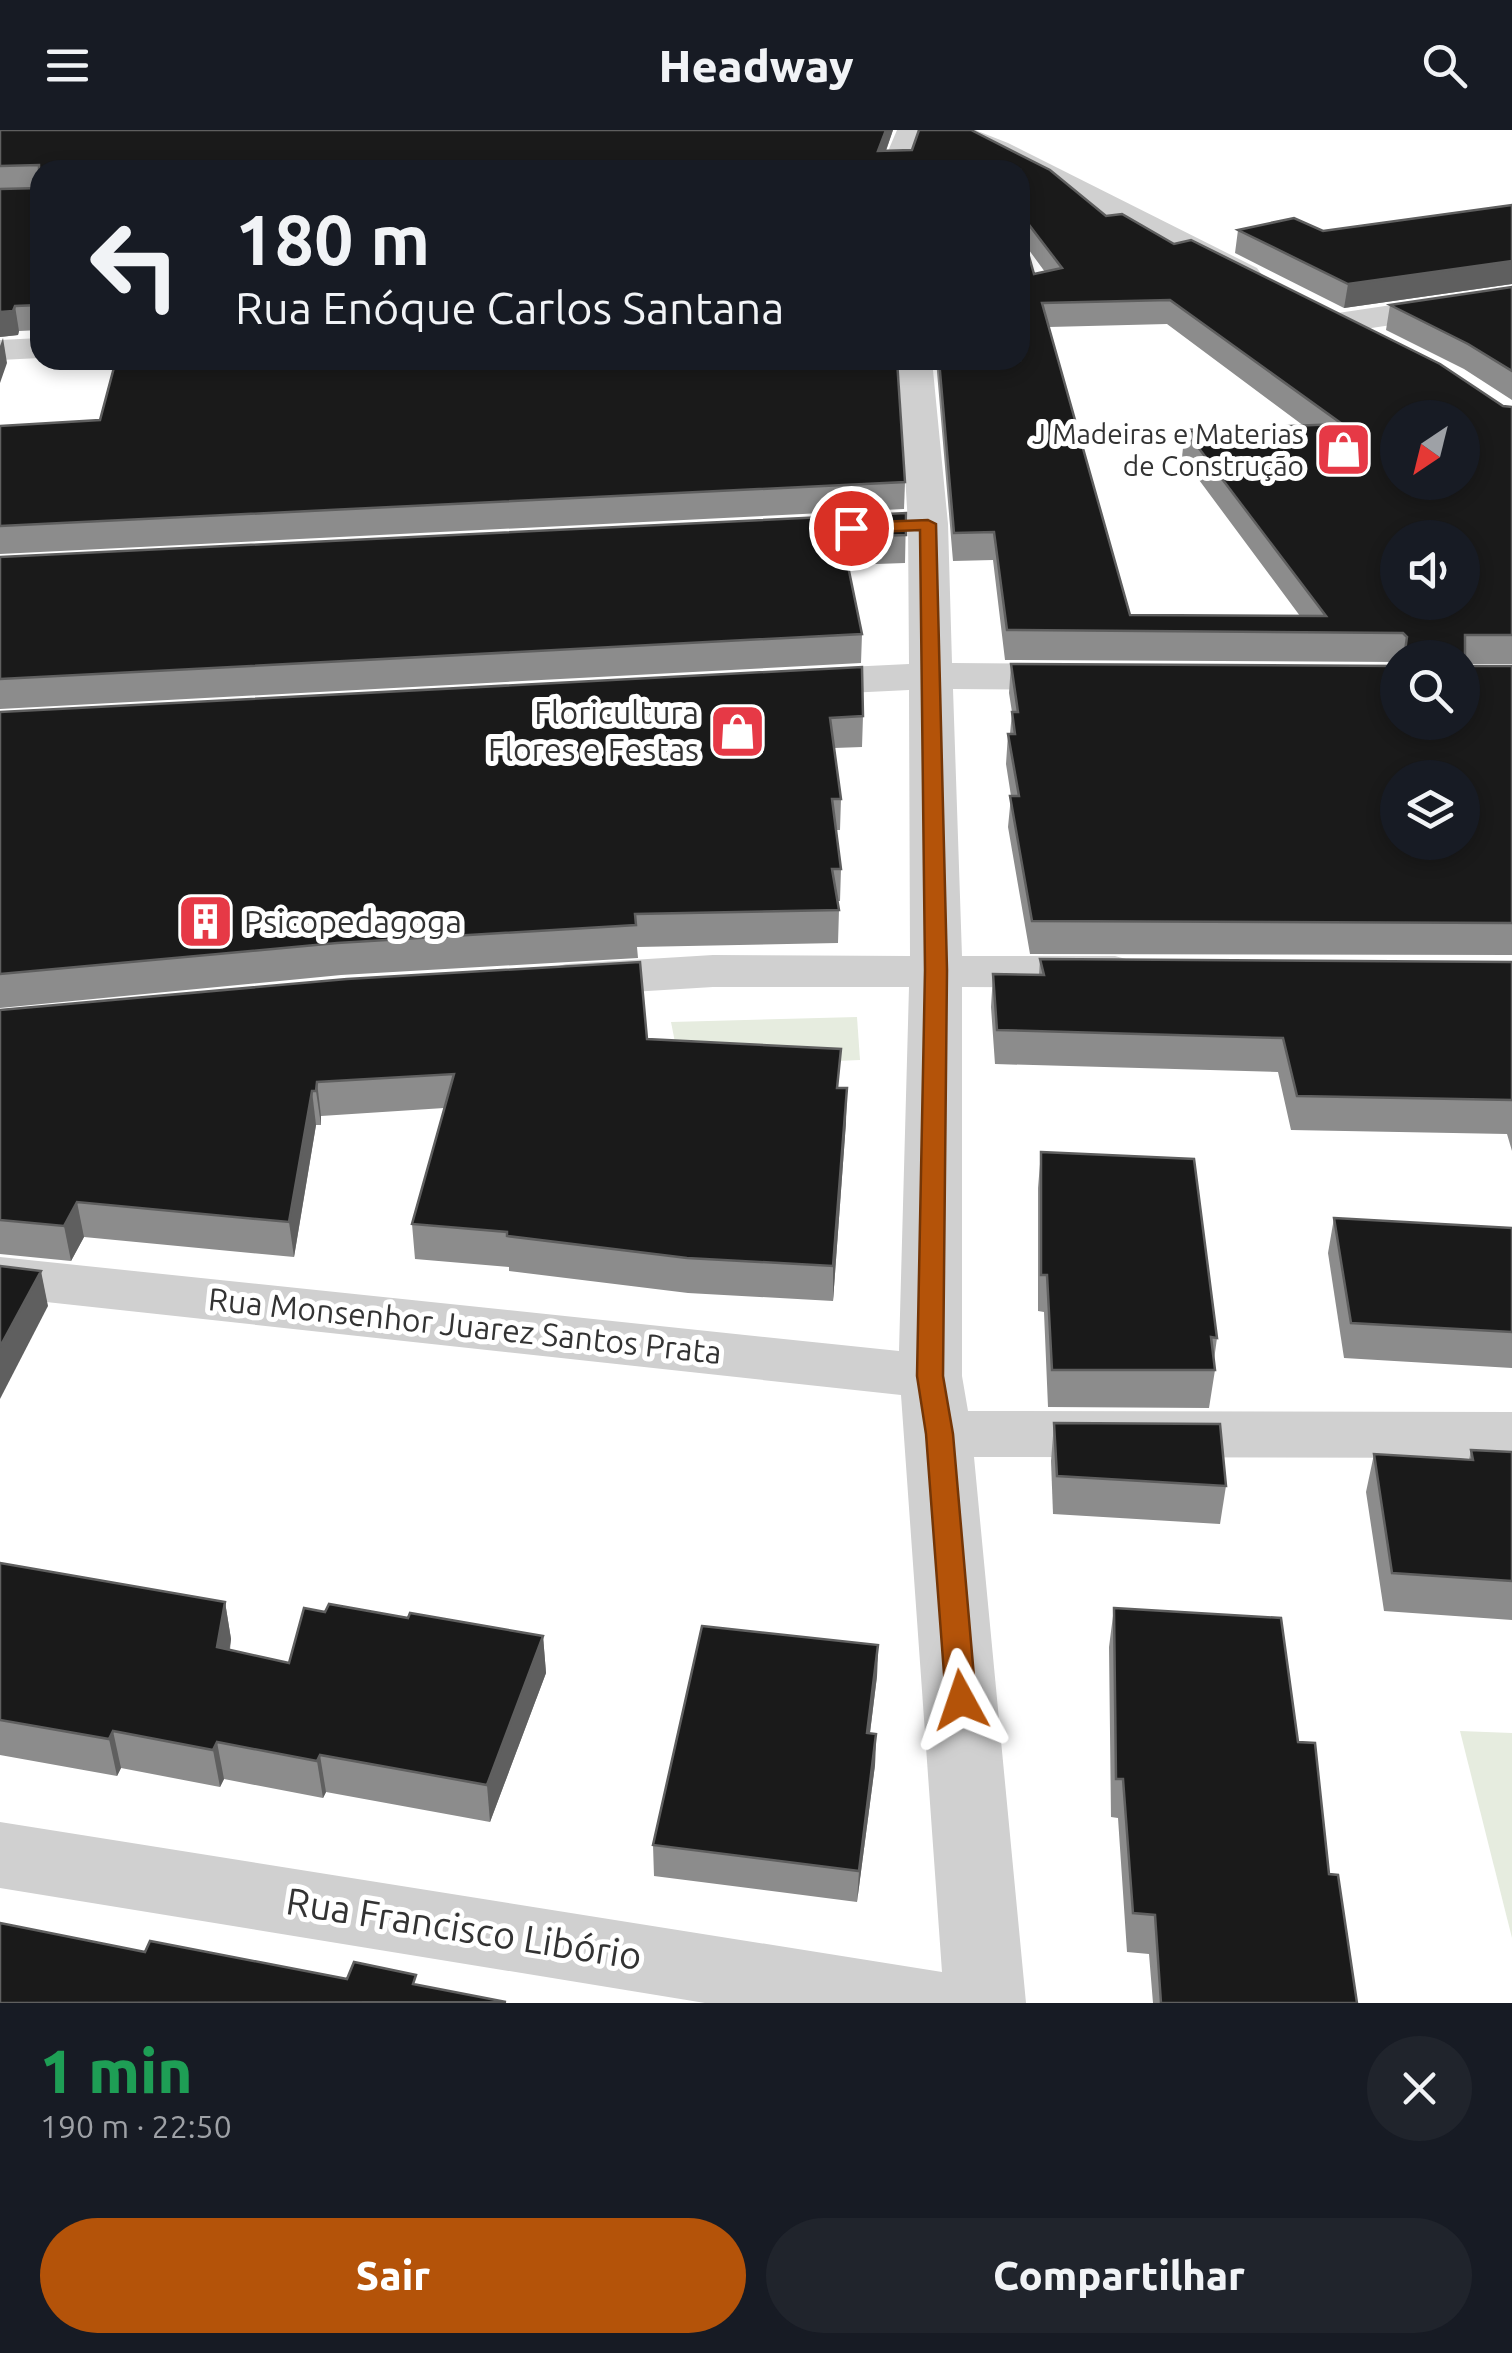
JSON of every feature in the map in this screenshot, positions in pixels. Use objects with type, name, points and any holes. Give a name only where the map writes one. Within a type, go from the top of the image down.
[{"type":"street","points":[[898,160],[911,130]]},
{"type":"street","points":[[950,130],[1021,160]]},
{"type":"street","points":[[1030,164],[1271,288]]},
{"type":"street","points":[[1338,322],[1512,297]]},
{"type":"street","points":[[1304,305],[1386,347]]},
{"type":"street","points":[[0,350],[30,348]]},
{"type":"street","points":[[915,370],[908,526],[928,676],[936,970],[935,1405],[985,2003]]},
{"type":"street","points":[[750,685],[928,676],[1124,677]]},
{"type":"street","points":[[522,982],[714,971],[1154,972]]},
{"type":"street","name":"Rua Monsenhor Juarez Santos Prata","points":[[0,1276],[935,1405],[1512,1436]]},
{"type":"street","name":"Rua Francisco Libório","points":[[0,1854],[928,2003]]},
{"type":"shaded area","points":[[857,1017],[860,1060],[680,1068],[671,1022]]},
{"type":"shaded area","points":[[1460,1731],[1512,1733],[1512,1938]]},
{"type":"building","points":[[0,130],[886,130],[878,151],[912,150],[919,130],[971,130],[1050,170],[1106,216],[1122,214],[1174,244],[1191,240],[1440,364],[1503,406],[1512,407],[1512,635],[1407,640],[1403,633],[1007,630],[994,532],[954,533],[940,370],[1030,370],[1030,260],[1034,274],[1062,268],[1030,226],[1030,160],[30,160],[30,165],[0,166]],"holes":[[[1170,300],[1342,424],[1185,430],[1326,616],[1130,615],[1042,303]]]},
{"type":"building","points":[[30,188],[30,305],[0,312],[0,189]]},
{"type":"building","points":[[1512,205],[1512,261],[1348,284],[1238,230],[1294,218],[1323,231]]},
{"type":"building","points":[[1512,287],[1512,371],[1390,305]]},
{"type":"building","points":[[113,370],[898,370],[905,482],[0,526],[0,426],[100,420]]},
{"type":"building","points":[[906,513],[906,535],[842,537],[862,634],[0,679],[0,557]]},
{"type":"building","points":[[1011,664],[1380,666],[1380,740],[1480,740],[1480,666],[1512,666],[1512,923],[1032,921],[1010,796],[1019,796],[1008,734],[1015,734],[1012,712],[1018,712]]},
{"type":"building","points":[[862,667],[863,716],[830,718],[841,799],[832,799],[841,869],[832,869],[839,910],[635,914],[636,925],[337,943],[0,974],[0,712]]},
{"type":"building","points":[[1040,959],[1512,962],[1512,1100],[1297,1096],[1283,1038],[997,1030],[993,974],[1044,975]]},
{"type":"building","points":[[640,962],[647,1039],[841,1049],[837,1088],[847,1088],[833,1266],[687,1258],[507,1236],[507,1232],[412,1224],[454,1074],[317,1082],[316,1091],[312,1091],[289,1222],[77,1202],[64,1226],[0,1220],[0,1010],[347,979]]},
{"type":"building","points":[[1041,1152],[1194,1159],[1217,1338],[1211,1337],[1215,1370],[1052,1370],[1047,1275],[1041,1275]]},
{"type":"building","points":[[1334,1218],[1512,1228],[1512,1332],[1351,1323]]},
{"type":"building","points":[[0,1266],[41,1271],[0,1347]]},
{"type":"building","points":[[1054,1423],[1220,1424],[1226,1486],[1057,1476]]},
{"type":"building","points":[[1471,1450],[1512,1452],[1512,1581],[1392,1573],[1374,1454],[1473,1460]]},
{"type":"building","points":[[0,1563],[225,1602],[217,1647],[289,1663],[304,1608],[325,1612],[329,1604],[408,1618],[410,1613],[543,1636],[487,1785],[320,1755],[317,1761],[217,1742],[213,1750],[113,1731],[109,1739],[0,1720]]},
{"type":"building","points":[[1114,1608],[1281,1618],[1298,1742],[1315,1743],[1329,1874],[1338,1875],[1357,2003],[1161,2003],[1155,1915],[1133,1913],[1123,1779],[1116,1779]]},
{"type":"building","points":[[702,1626],[878,1645],[867,1733],[876,1734],[859,1871],[653,1845]]},
{"type":"building","points":[[0,1923],[145,1952],[150,1941],[347,1979],[354,1962],[416,1975],[413,1984],[506,2002],[0,2003]]},
{"type":"place","name":"J Madeiras e Materias de Construção","points":[[1343,450]]},
{"type":"place","name":"Floricultura Flores e Festas","points":[[738,731]]},
{"type":"place","name":"Psicopedagoga","points":[[205,922]]},
{"type":"route","points":[[851,528],[928,524],[936,970],[930,1376],[939,1434],[961,1700]]}]
